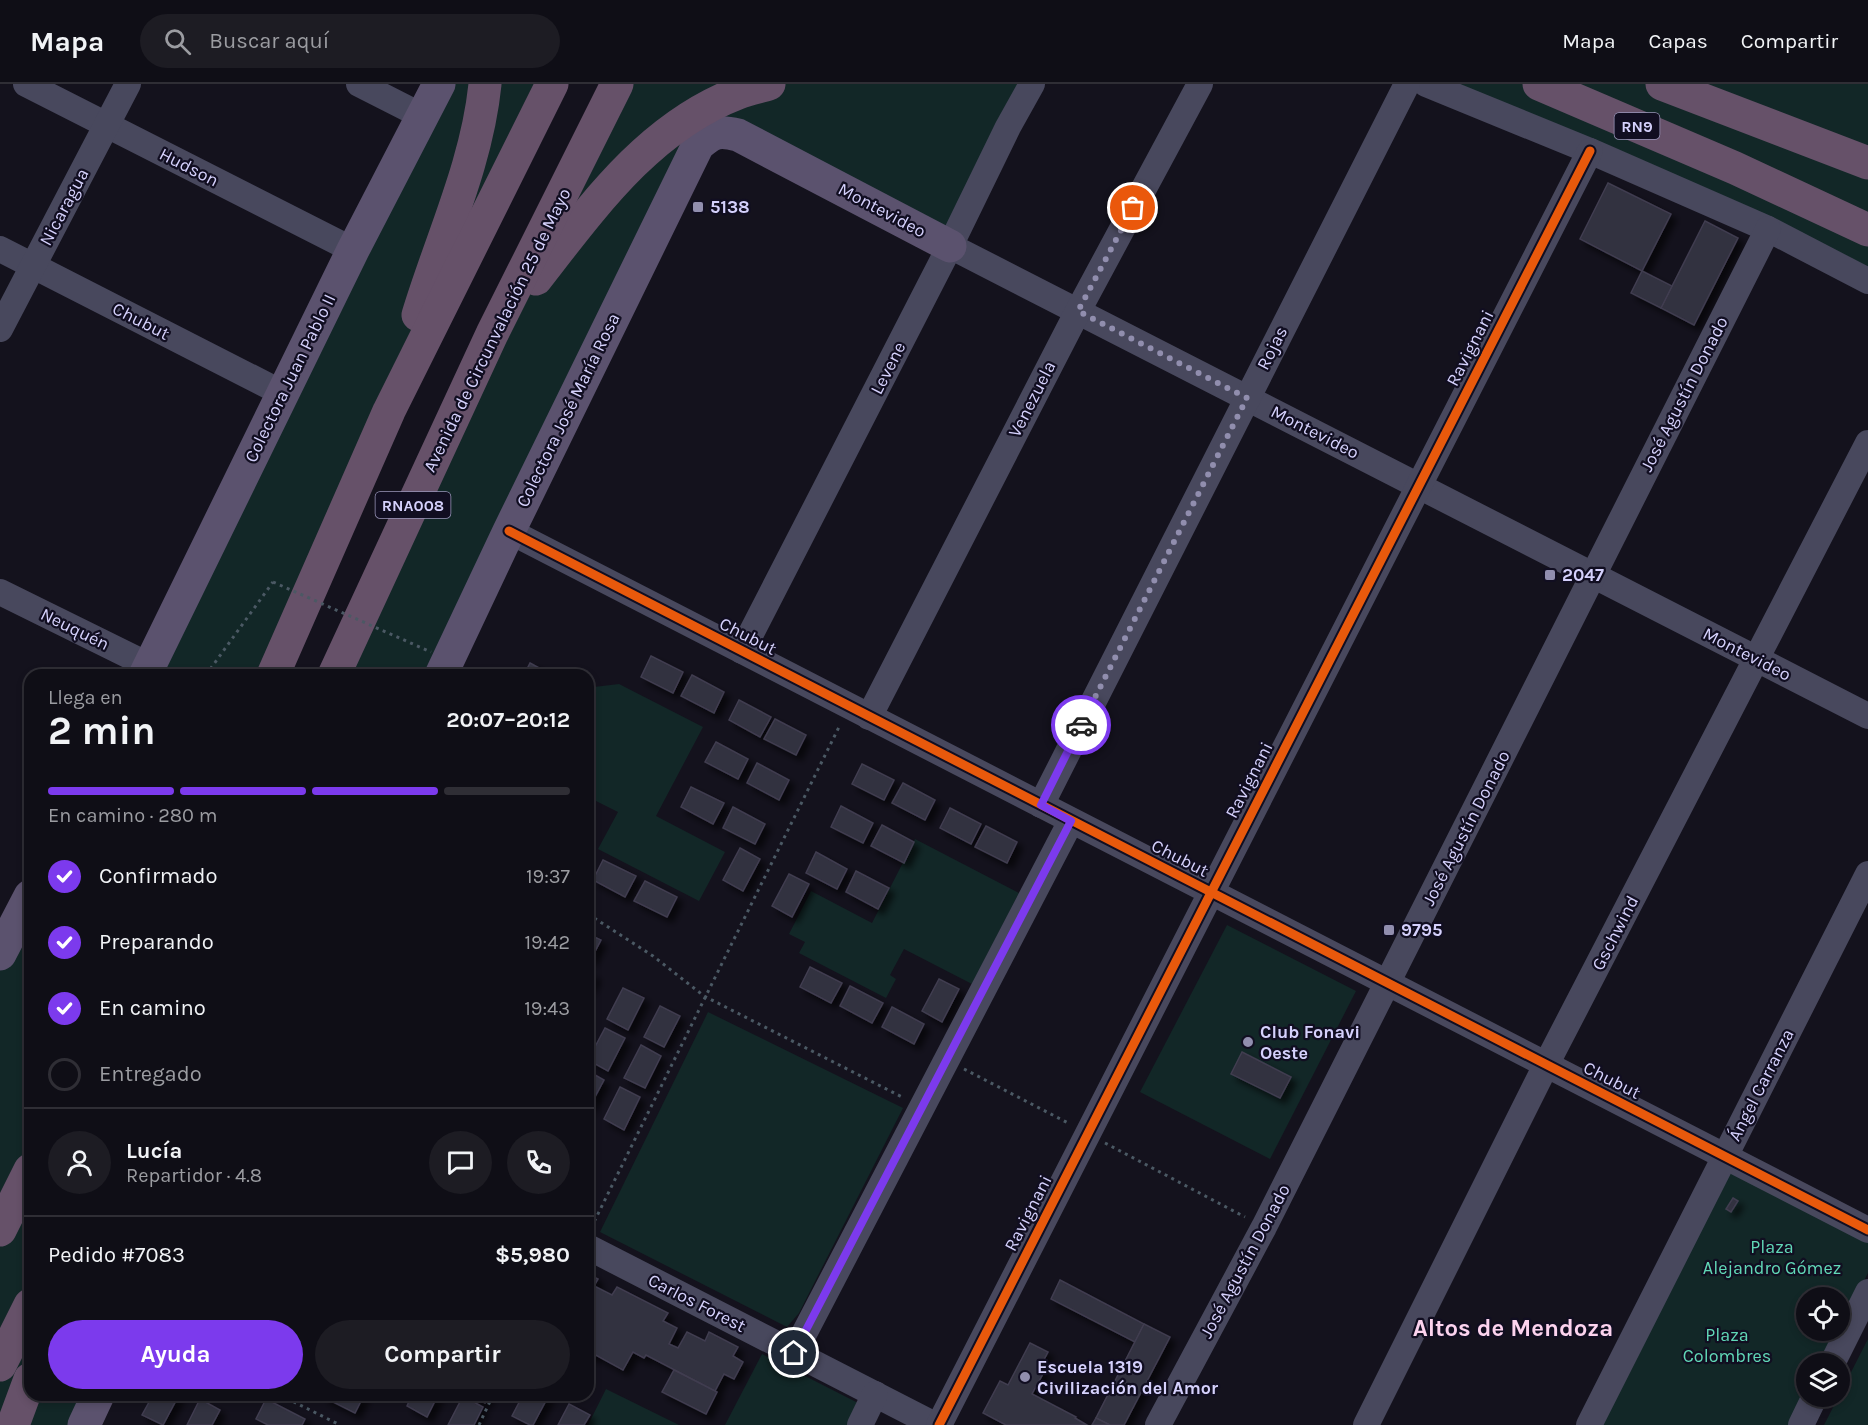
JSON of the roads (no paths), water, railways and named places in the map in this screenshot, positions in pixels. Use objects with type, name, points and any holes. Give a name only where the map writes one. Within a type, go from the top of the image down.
[{"type":"highway","points":[[389,411],[420,310],[468,169],[483,106],[485,84]]},
{"type":"highway","name":"RNA008","points":[[276,669],[389,411],[552,84]]},
{"type":"highway","name":"Avenida de Circunvalación 25 de Mayo","points":[[337,669],[492,334],[617,84]]},
{"type":"highway","points":[[492,334],[590,210],[633,162],[671,130],[702,110],[739,92],[769,84]]},
{"type":"highway","name":"RN9","points":[[1539,84],[1734,168],[1868,230]]},
{"type":"highway","points":[[1662,84],[1868,163]]},
{"type":"highway","points":[[0,1207],[24,1171]]},
{"type":"highway","points":[[0,1230],[24,1182]]},
{"type":"highway","points":[[0,1365],[24,1317]]},
{"type":"highway","points":[[13,1425],[24,1395]]},
{"type":"main road","name":"Colectora Juan Pablo II","points":[[148,669],[359,238],[439,84]]},
{"type":"main road","points":[[359,238],[425,147],[463,84]]},
{"type":"main road","name":"Montevideo","points":[[698,145],[711,134],[724,132],[738,135],[950,246]]},
{"type":"main road","name":"Colectora José María Rosa","points":[[436,664],[508,531],[698,145]]},
{"type":"main road","points":[[1,949],[24,907]]},
{"type":"main road","points":[[84,1425],[95,1401]]},
{"type":"street","name":"Hudson","points":[[26,84],[106,125],[359,238]]},
{"type":"street","name":"Nicaragua","points":[[0,329],[128,84]]},
{"type":"street","points":[[359,84],[422,116]]},
{"type":"street","name":"Levene","points":[[742,651],[1032,84]]},
{"type":"street","name":"Venezuela","points":[[859,712],[1200,84]]},
{"type":"street","name":"Rojas","points":[[1041,805],[1407,84]]},
{"type":"street","points":[[1426,84],[1590,151],[1768,229],[1868,281]]},
{"type":"street","name":"Ravignani","points":[[937,1425],[1590,151]]},
{"type":"street","name":"José Agustín Donado","points":[[1158,1425],[1264,1227],[1768,229]]},
{"type":"street","name":"Montevideo","points":[[950,246],[1868,716]]},
{"type":"street","name":"Chubut","points":[[0,249],[282,393]]},
{"type":"street","name":"Gschwind","points":[[1366,1425],[1546,1065],[1868,443]]},
{"type":"street","name":"Chubut","points":[[508,531],[1868,1230]]},
{"type":"street","name":"Neuquén","points":[[0,592],[143,669]]},
{"type":"street","points":[[794,1353],[1071,821]]},
{"type":"street","name":"Ángel Carranza","points":[[1589,1425],[1868,874]]},
{"type":"street","name":"Carlos Forest","points":[[594,1250],[937,1425]]},
{"type":"street","points":[[1838,1353],[1868,1292]]},
{"type":"street","points":[[860,1425],[875,1394]]},
{"type":"street","points":[[1801,1425],[1810,1407]]},
{"type":"place","name":"5138","points":[[698,207]]},
{"type":"place","name":"2047","points":[[1550,575]]},
{"type":"place","name":"9795","points":[[1389,930]]},
{"type":"place","name":"Club Fonavi Oeste","points":[[1248,1042]]},
{"type":"place","name":"Escuela 1319 Civilización del Amor","points":[[1025,1377]]},
{"type":"district","name":"Altos de Mendoza","points":[[1513,1328]]},
{"type":"park label","name":"Plaza Alejandro Gómez","points":[[1772,1257]]},
{"type":"park label","name":"Plaza Colombres","points":[[1727,1345]]}]
